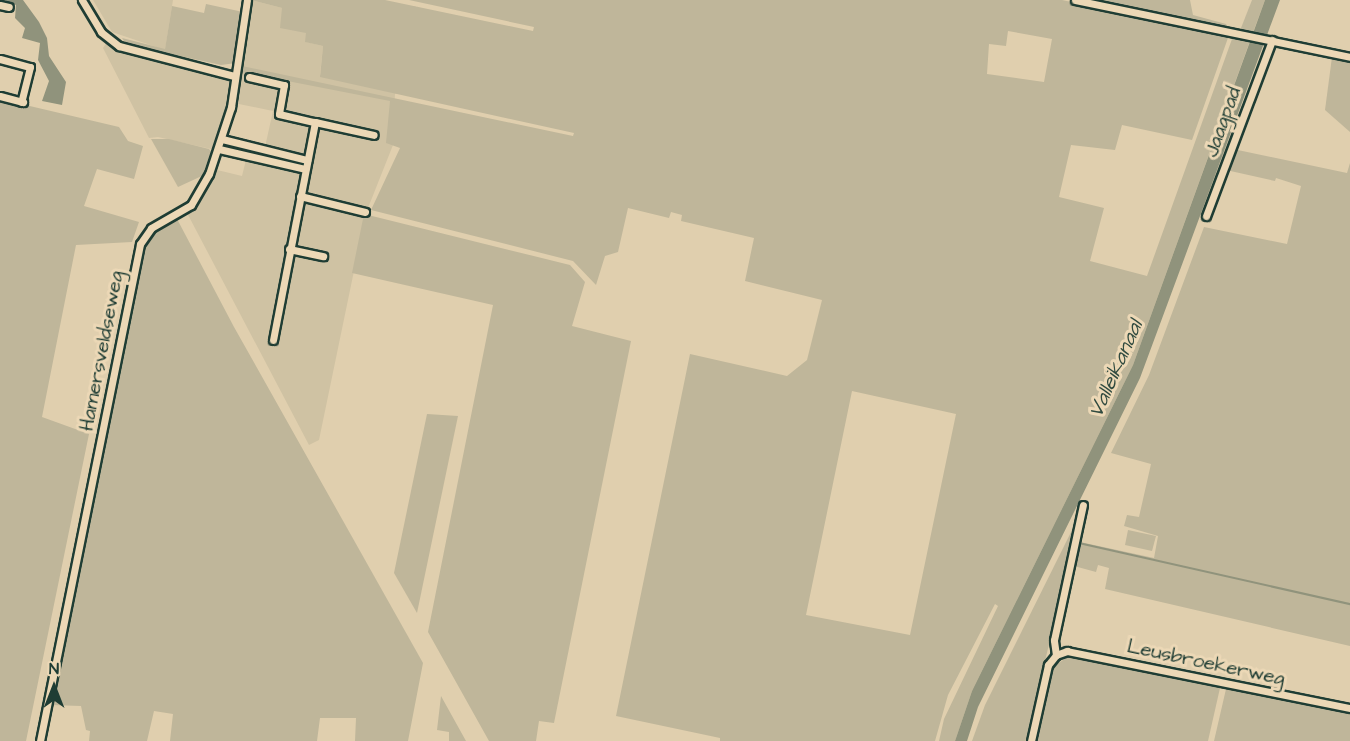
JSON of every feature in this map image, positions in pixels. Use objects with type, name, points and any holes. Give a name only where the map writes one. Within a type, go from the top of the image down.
[{"type":"street","points":[[82,0],[101,32],[119,46],[234,76]]},
{"type":"street","name":"Hamersveldseweg","points":[[39,741],[140,244],[151,228],[191,205],[219,149],[236,84],[234,76],[238,74],[247,0]]},
{"type":"street","points":[[1075,0],[1350,57]]},
{"type":"street","points":[[0,5],[9,7]]},
{"type":"street","name":"Jaagpad","points":[[1206,216],[1270,40]]},
{"type":"street","points":[[0,59],[30,67],[22,102],[0,96]]},
{"type":"street","points":[[249,77],[284,85],[279,114],[374,135]]},
{"type":"street","points":[[273,340],[315,122]]},
{"type":"street","points":[[222,139],[307,160]]},
{"type":"street","points":[[219,149],[305,169]]},
{"type":"street","points":[[300,196],[365,212]]},
{"type":"street","points":[[289,249],[323,256]]},
{"type":"street","points":[[1031,741],[1048,665],[1056,655],[1054,640],[1082,507]]},
{"type":"street","name":"Leusbroekerweg","points":[[1056,655],[1070,651],[1350,708]]},
{"type":"shaded area","points":[[4,0],[23,0],[39,22],[47,38],[49,56],[66,82],[62,105],[42,101],[49,81],[38,60],[40,43],[22,38],[25,28],[15,18],[16,5]]},
{"type":"shaded area","points":[[93,0],[173,0],[165,50],[112,32]]},
{"type":"shaded area","points":[[251,0],[282,8],[306,33],[306,42],[323,46],[320,75],[395,93],[393,145],[366,213],[319,440],[309,445],[186,211],[213,169],[242,176],[250,144],[265,147],[273,111],[234,103],[220,151],[158,137],[149,138],[103,48],[107,42],[122,51],[239,79]]},
{"type":"shaded area","points":[[251,0],[385,0],[533,31],[534,27],[409,0],[1062,0],[1229,35],[1192,140],[1122,125],[1115,150],[1071,145],[1059,197],[1104,208],[1090,261],[1147,276],[1232,39],[1251,38],[1133,365],[972,691],[955,741],[939,741],[944,719],[998,606],[995,604],[948,695],[935,741],[720,741],[720,738],[616,716],[690,354],[787,376],[807,360],[822,300],[745,281],[754,238],[681,221],[682,215],[671,212],[669,218],[628,208],[618,252],[605,256],[596,285],[573,261],[371,210],[400,148],[386,143],[390,101],[241,72],[242,66],[573,136],[574,133],[320,77],[323,46],[305,42],[306,33],[280,28],[282,8]],"holes":[[[1008,31],[1052,39],[1044,82],[987,74],[989,44],[1006,46]],[[852,391],[956,414],[910,635],[806,615]]]},
{"type":"shaded area","points":[[1083,0],[1190,0],[1193,15],[1226,24],[1229,30]]},
{"type":"shaded area","points":[[1252,0],[1265,0],[1252,35],[1242,32],[1241,28]]},
{"type":"shaded area","points":[[1265,0],[1280,0],[1140,378],[978,707],[967,741],[955,741],[972,691],[1133,365]]},
{"type":"shaded area","points":[[206,4],[243,12],[236,63],[221,65],[126,44],[122,38],[165,49],[172,6],[204,13]]},
{"type":"shaded area","points":[[1332,57],[1350,61],[1350,132],[1325,110]]},
{"type":"shaded area","points":[[0,99],[119,127],[128,141],[143,146],[134,179],[97,169],[84,206],[139,222],[132,242],[76,245],[42,417],[89,434],[26,741],[0,741]]},
{"type":"shaded area","points":[[151,139],[169,139],[209,149],[213,154],[204,175],[178,187]]},
{"type":"shaded area","points":[[1233,149],[1347,173],[1350,163],[1350,646],[1105,589],[1109,568],[1098,565],[1096,572],[1074,566],[1080,542],[1154,558],[1158,536],[1124,526],[1127,515],[1139,517],[1151,464],[1111,453],[1149,375],[1204,227],[1287,244],[1301,186],[1276,178],[1275,181],[1226,170]]},
{"type":"shaded area","points":[[364,214],[570,265],[585,282],[572,326],[631,341],[554,723],[539,721],[536,741],[489,741],[428,632],[493,305],[352,273]]},
{"type":"shaded area","points":[[176,217],[234,327],[423,663],[408,741],[355,741],[356,718],[320,718],[317,741],[170,741],[173,714],[154,711],[147,741],[89,741],[90,731],[86,730],[81,706],[51,705],[141,249],[156,228]]},
{"type":"shaded area","points":[[427,414],[458,416],[417,613],[394,573]]},
{"type":"shaded area","points":[[1080,514],[1026,741],[972,741],[985,705]]},
{"type":"shaded area","points":[[1128,530],[1156,536],[1152,551],[1125,545]]},
{"type":"shaded area","points":[[1068,657],[1220,688],[1208,741],[1035,741],[1052,667]]},
{"type":"shaded area","points":[[1226,689],[1350,713],[1350,741],[1214,741]]},
{"type":"shaded area","points":[[441,696],[466,741],[449,741],[449,732],[437,730]]},
{"type":"waterway","points":[[1066,601],[1080,540]]},
{"type":"waterway","points":[[1079,543],[1350,604]]},
{"type":"water label","name":"Valleikanaal","points":[[1116,369]]}]
